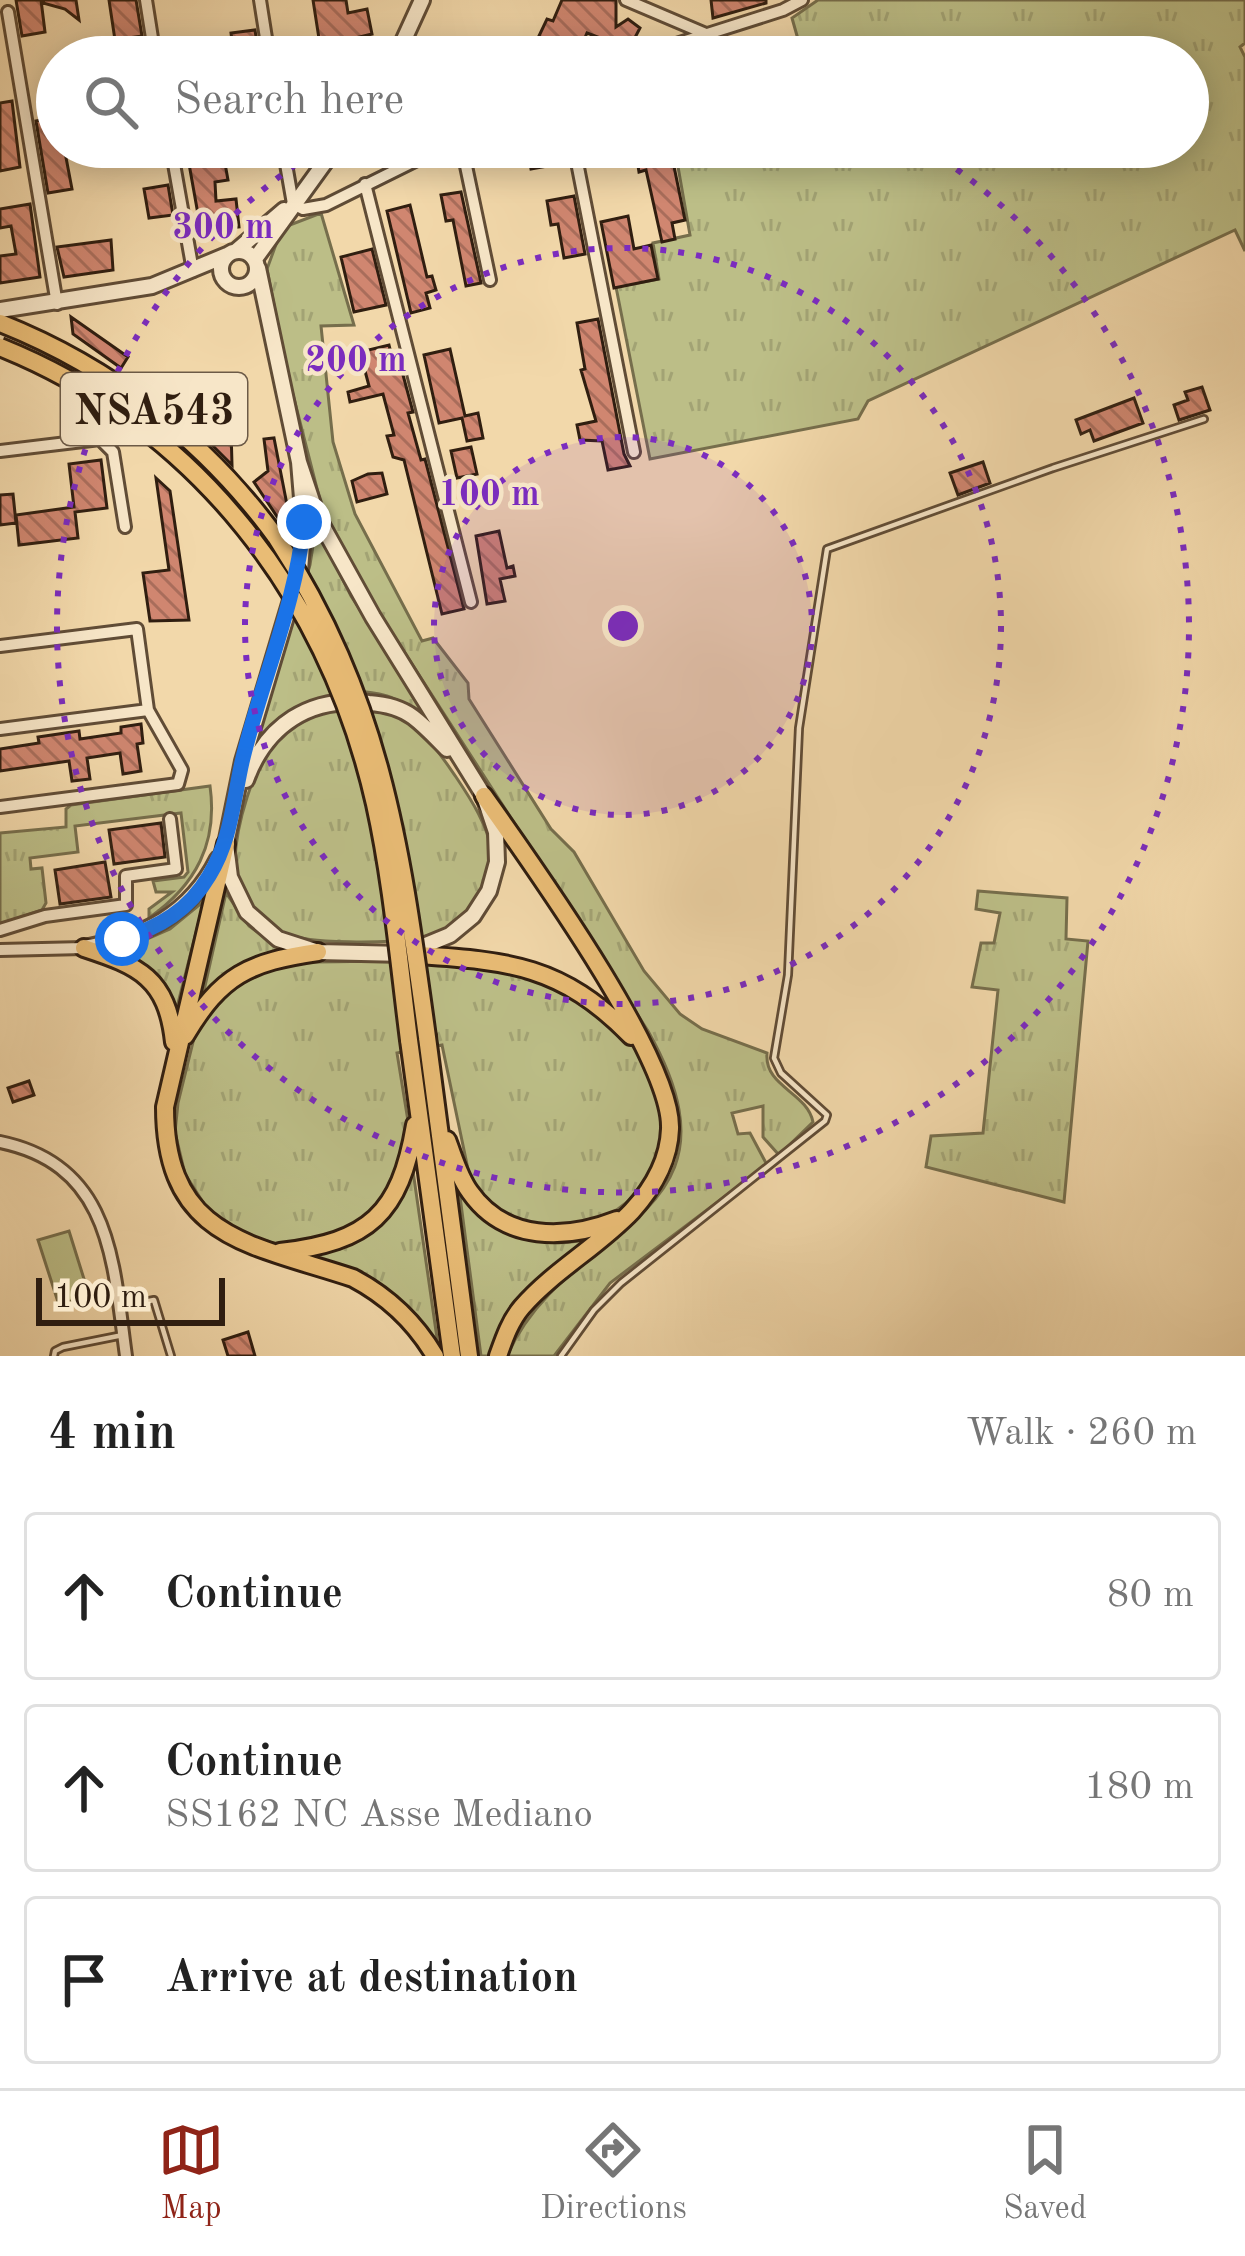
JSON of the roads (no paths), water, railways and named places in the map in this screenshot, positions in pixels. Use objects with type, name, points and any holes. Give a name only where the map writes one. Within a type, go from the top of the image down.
[{"type":"highway","name":"NSA543","points":[[0,323],[59,346],[154,409],[236,486],[314,594],[369,727],[392,804],[418,1039]]},
{"type":"highway","name":"NSA543","points":[[0,347],[105,400],[193,471],[265,550],[325,659],[353,733],[374,803],[418,1039]]},
{"type":"highway","points":[[484,796],[648,1054],[664,1090],[670,1129],[662,1166],[646,1195],[522,1307],[498,1356]]},
{"type":"highway","points":[[226,844],[165,1107],[165,1141],[172,1171],[188,1198],[220,1232],[369,1286],[406,1317],[435,1356]]},
{"type":"highway","points":[[84,948],[146,973],[166,1004],[175,1052]]},
{"type":"highway","points":[[175,1052],[207,1003],[230,979],[268,960],[318,952]]},
{"type":"highway","points":[[404,954],[491,959],[551,977],[611,1016],[648,1054]]},
{"type":"highway","points":[[418,1039],[418,1106],[452,1356]]},
{"type":"highway","points":[[418,1039],[437,1115],[469,1356]]},
{"type":"highway","points":[[273,1253],[335,1243],[358,1232],[386,1207],[403,1180],[418,1106]]},
{"type":"highway","points":[[437,1115],[468,1190],[479,1204],[511,1225],[554,1236],[595,1229],[628,1215]]},
{"type":"street","points":[[146,0],[152,36]]},
{"type":"street","points":[[260,0],[266,36]]},
{"type":"street","points":[[406,36],[422,0]]},
{"type":"street","points":[[626,0],[706,34]]},
{"type":"street","points":[[700,36],[802,0]]},
{"type":"street","points":[[8,12],[57,304]]},
{"type":"street","points":[[175,168],[193,272]]},
{"type":"street","points":[[287,168],[292,204]]},
{"type":"street","points":[[193,272],[236,285],[254,280],[256,264],[320,168]]},
{"type":"street","points":[[292,204],[302,209],[326,205],[398,168]]},
{"type":"street","points":[[466,168],[490,280]]},
{"type":"street","points":[[578,168],[634,452]]},
{"type":"street","points":[[365,184],[471,602]]},
{"type":"street","points":[[0,310],[152,286],[193,272],[231,253],[292,204]]},
{"type":"street","points":[[231,253],[256,264]]},
{"type":"street","points":[[231,253],[221,273],[265,318],[276,352]]},
{"type":"street","points":[[226,844],[230,878],[247,912],[278,939],[318,952],[404,954],[450,935],[473,916],[489,890],[497,862],[496,832],[484,796],[317,516],[299,462],[256,264]]},
{"type":"street","points":[[0,451],[100,439],[113,452],[125,527]]},
{"type":"street","points":[[0,950],[84,948],[122,939],[167,921],[199,891],[226,844],[243,761],[300,570],[304,522],[299,462]]},
{"type":"street","points":[[0,646],[137,628],[148,710],[182,770],[178,784],[0,807]]},
{"type":"street","points":[[235,806],[255,756],[274,732],[319,704],[346,700],[384,704],[410,714],[463,766]]},
{"type":"street","points":[[0,729],[148,710]]},
{"type":"street","points":[[0,930],[45,916],[126,905],[126,876],[176,868],[170,819]]},
{"type":"street","points":[[0,1142],[34,1150],[77,1182],[107,1233],[126,1356]]},
{"type":"lane","points":[[561,1356],[594,1310],[621,1283],[824,1121],[826,1114],[781,1073],[774,1058],[788,975],[800,728],[827,550],[1052,468],[1204,419]]},
{"type":"lane","points":[[118,1307],[154,1300],[172,1356]]},
{"type":"lane","points":[[55,1356],[63,1347],[123,1335]]}]
